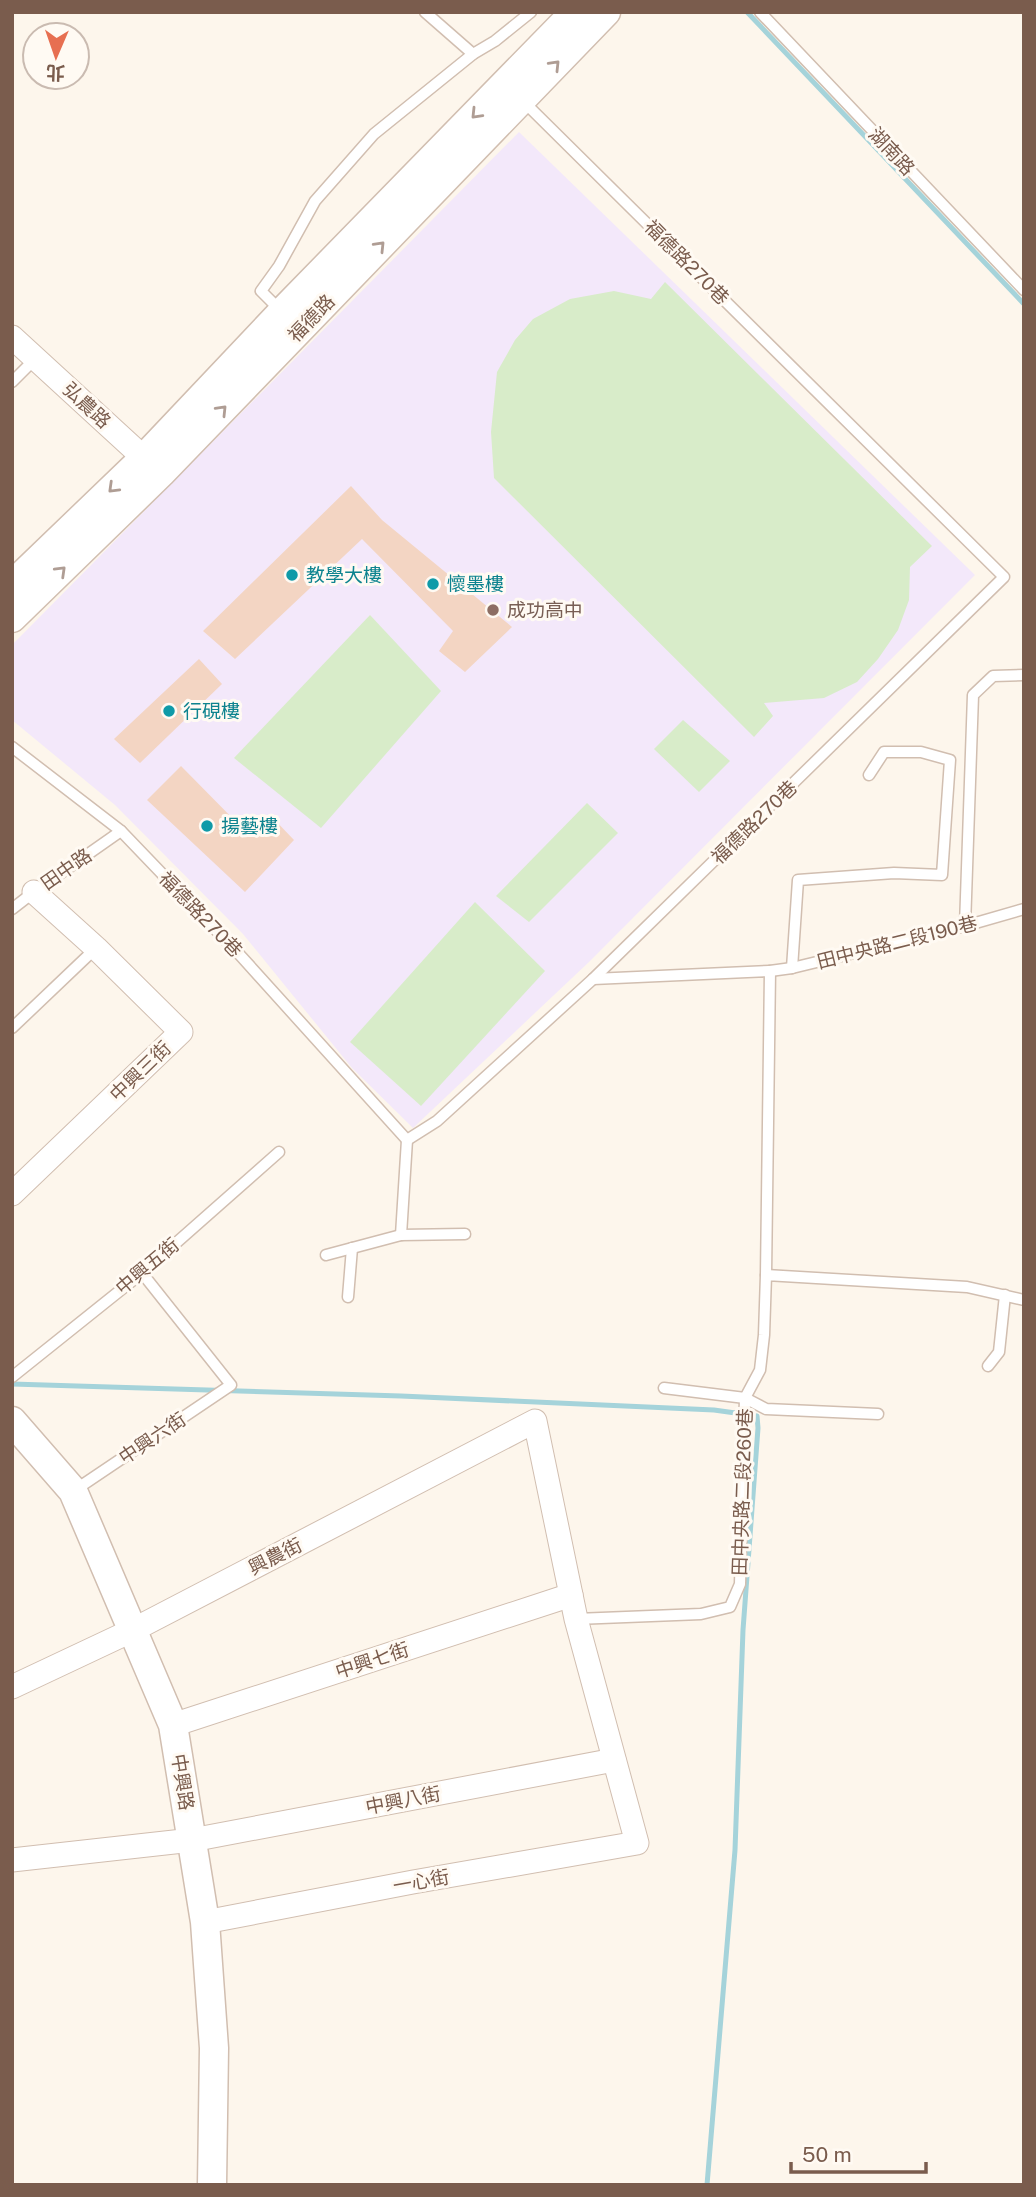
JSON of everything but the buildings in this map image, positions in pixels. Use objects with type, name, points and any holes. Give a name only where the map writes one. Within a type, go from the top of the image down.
[{"type":"street","name":"福德路","points":[[12,618],[152,466],[282,312],[575,12]]},
{"type":"street","name":"福德路","points":[[12,585],[152,466],[522,99],[606,12]]},
{"type":"street","name":"弘農路","points":[[12,337],[152,466]]},
{"type":"street","name":"中興三街","points":[[12,1194],[181,1032],[96,948],[34,892]]},
{"type":"street","name":"中興路","points":[[12,1421],[73,1492],[173,1725],[205,1922],[214,2048],[212,2185]]},
{"type":"street","name":"興農街","points":[[12,1687],[133,1630],[535,1421],[571,1595]]},
{"type":"street","points":[[571,1595],[614,1760]]},
{"type":"street","name":"中興七街","points":[[173,1725],[571,1595]]},
{"type":"street","name":"中興八街","points":[[12,1860],[192,1840],[614,1760]]},
{"type":"street","name":"一心街","points":[[205,1922],[637,1843],[614,1760]]},
{"type":"lane","points":[[425,12],[473,54]]},
{"type":"lane","points":[[282,312],[261,290],[279,266],[315,201],[374,134],[473,54],[495,41],[531,12]]},
{"type":"lane","name":"湖南路","points":[[760,12],[1024,290]]},
{"type":"lane","name":"福德路270巷","points":[[12,747],[121,831],[239,954],[407,1140],[438,1121],[593,979],[1004,577],[522,99]]},
{"type":"lane","points":[[12,382],[36,358]]},
{"type":"lane","points":[[965,926],[973,695],[993,676],[1024,675]]},
{"type":"lane","points":[[792,968],[798,880],[894,873],[942,875],[950,760],[921,752],[884,752],[869,775]]},
{"type":"lane","name":"田中路","points":[[12,909],[121,831]]},
{"type":"lane","name":"田中央路二段190巷","points":[[593,979],[792,968],[1024,909]]},
{"type":"lane","points":[[12,1028],[96,948]]},
{"type":"lane","name":"田中央路二段260巷","points":[[576,1619],[701,1614],[730,1606],[740,1584],[745,1398],[760,1370],[764,1335],[770,971]]},
{"type":"lane","points":[[401,1235],[407,1140]]},
{"type":"lane","name":"中興五街","points":[[12,1377],[142,1273],[279,1152]]},
{"type":"lane","points":[[326,1255],[401,1235],[465,1234]]},
{"type":"lane","points":[[348,1297],[352,1248]]},
{"type":"lane","name":"中興六街","points":[[73,1492],[231,1385],[142,1273]]},
{"type":"lane","points":[[766,1275],[967,1287],[1024,1300]]},
{"type":"lane","points":[[988,1366],[999,1352],[1005,1295]]},
{"type":"lane","points":[[664,1388],[745,1398],[766,1409],[878,1415]]},
{"type":"shaded area","name":"成功高中","points":[[519,132],[975,575],[589,962],[413,1128],[352,1068],[243,934],[115,805],[12,720],[12,645]]},
{"type":"green space","points":[[665,282],[932,546],[910,567],[909,600],[898,630],[878,659],[857,682],[824,698],[764,703],[773,716],[754,737],[494,478],[491,432],[497,372],[515,340],[533,319],[570,299],[614,291],[651,299]]},
{"type":"green space","points":[[370,615],[441,691],[321,828],[234,758]]},
{"type":"green space","points":[[683,720],[730,761],[699,792],[654,749]]},
{"type":"green space","points":[[587,803],[618,833],[529,922],[496,896]]},
{"type":"green space","points":[[475,902],[545,971],[421,1106],[350,1042]]},
{"type":"waterway","points":[[747,12],[1024,304]]},
{"type":"waterway","points":[[12,1384],[401,1396],[714,1410],[757,1416],[743,1630],[735,1850],[707,2185]]},
{"type":"place","name":"教學大樓","points":[[292,575]]},
{"type":"place","name":"懷墨樓","points":[[433,584]]},
{"type":"place","name":"成功高中","points":[[493,610]]},
{"type":"place","name":"行硯樓","points":[[169,711]]},
{"type":"place","name":"揚藝樓","points":[[207,826]]}]
